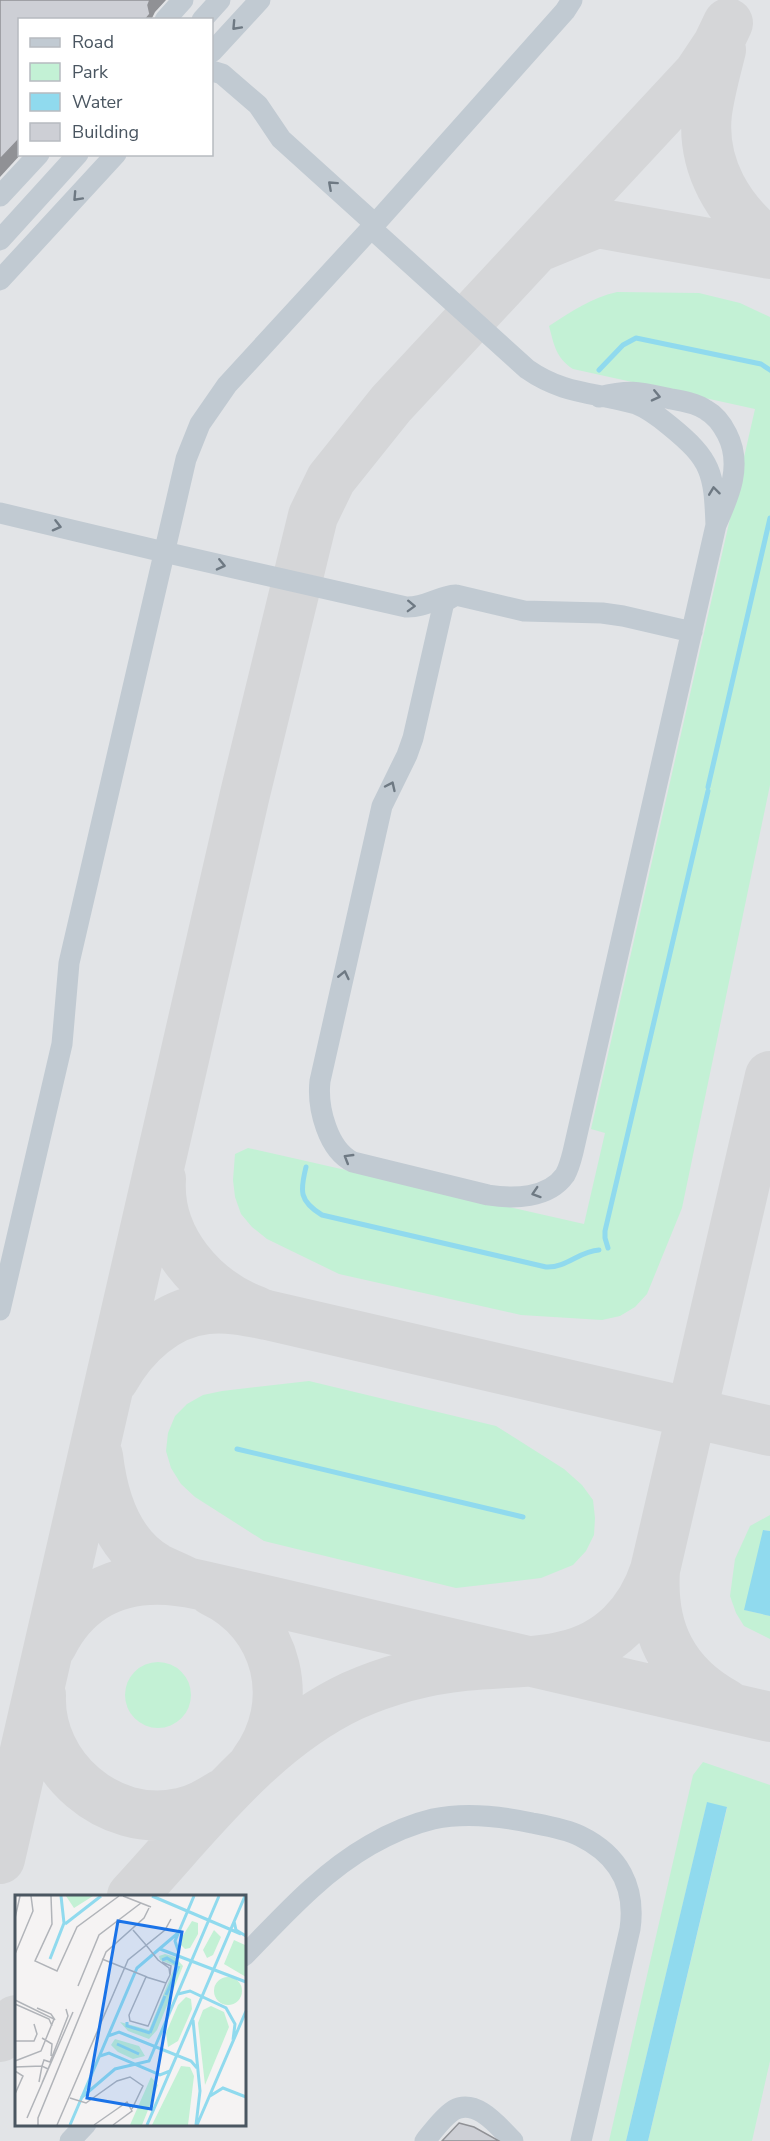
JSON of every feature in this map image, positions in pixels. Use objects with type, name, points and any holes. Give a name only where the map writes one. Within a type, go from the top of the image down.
[{"type":"lane","points":[[167,18],[183,0]]},
{"type":"lane","points":[[204,18],[220,0]]},
{"type":"lane","points":[[213,51],[260,0]]},
{"type":"lane","points":[[0,1310],[63,1044],[69,963],[186,459],[196,434],[212,405],[227,385],[373,226],[565,11],[572,0]]},
{"type":"lane","points":[[213,71],[222,74],[258,105],[281,139],[527,369],[542,380],[559,387],[646,408],[692,444],[708,466],[712,477],[715,490],[716,525]]},
{"type":"lane","points":[[0,196],[37,156]]},
{"type":"lane","points":[[0,240],[76,156]]},
{"type":"lane","points":[[0,280],[114,156]]},
{"type":"lane","points":[[456,595],[447,600],[442,607],[413,738],[382,806],[320,1081],[320,1107],[332,1143],[344,1158],[488,1196],[520,1197],[544,1191],[556,1184],[564,1176],[573,1152],[716,525],[729,496],[735,468],[734,454],[723,427],[704,408],[638,392],[618,392],[599,397]]},
{"type":"lane","points":[[0,513],[406,607],[422,606],[443,597],[456,595],[524,611],[602,613],[692,632]]},
{"type":"lane","points":[[246,1954],[294,1904],[342,1863],[370,1845],[401,1830],[432,1819],[461,1815],[485,1816],[522,1821],[580,1836],[599,1847],[623,1875],[630,1890],[633,1910],[581,2141]]},
{"type":"lane","points":[[424,2141],[455,2110],[465,2108],[476,2109],[485,2114],[513,2141]]},
{"type":"lane","points":[[70,2141],[84,2126]]},
{"type":"shaded area","points":[[0,0],[770,0],[770,2141],[0,2141]]},
{"type":"green space","points":[[617,292],[699,293],[740,303],[770,317],[770,785],[682,1208],[647,1294],[635,1307],[620,1316],[602,1320],[521,1315],[339,1274],[267,1239],[252,1227],[241,1214],[235,1197],[233,1180],[235,1154],[248,1148],[584,1224],[605,1133],[591,1129],[755,409],[573,369],[567,365],[556,350],[549,326],[590,301]]},
{"type":"green space","points":[[309,1381],[496,1426],[564,1469],[582,1485],[593,1500],[594,1535],[586,1551],[573,1565],[541,1578],[456,1588],[264,1541],[195,1497],[181,1484],[171,1468],[166,1451],[168,1433],[175,1416],[187,1404],[203,1395],[222,1391]]},
{"type":"green space","points":[[770,1515],[770,1531],[764,1530],[745,1610],[770,1616],[770,1639],[744,1626],[730,1596],[735,1559],[750,1526]]},
{"type":"green space","points":[[151,1662],[165,1662],[177,1667],[186,1676],[191,1695],[189,1708],[182,1719],[165,1728],[151,1728],[139,1723],[130,1714],[125,1702],[125,1688],[130,1676],[139,1667]]},
{"type":"green space","points":[[703,1762],[770,1785],[770,2061],[752,2141],[648,2141],[727,1808],[707,1803],[626,2141],[609,2141],[693,1775]]},
{"type":"water","points":[[763,1530],[770,1531],[770,1616],[744,1610]]},
{"type":"water","points":[[707,1802],[727,1807],[648,2141],[626,2141]]},
{"type":"building","points":[[0,0],[150,0],[148,5],[150,14],[147,18],[18,18],[18,140],[0,159]]},
{"type":"building","points":[[459,2123],[474,2127],[499,2141],[442,2141]]},
{"type":"waterway","points":[[599,370],[623,345],[636,338],[761,364],[770,370]]},
{"type":"waterway","points":[[708,787],[770,518]]},
{"type":"waterway","points":[[608,1248],[605,1231],[708,791]]},
{"type":"waterway","points":[[306,1167],[303,1195],[309,1205],[322,1215],[546,1267],[560,1265],[585,1253],[599,1250]]},
{"type":"waterway","points":[[237,1449],[523,1517]]},
{"type":"taxiway","points":[[0,1859],[245,794],[313,516],[331,479],[391,404],[698,74],[718,44],[728,23]]},
{"type":"taxiway","points":[[721,50],[707,113],[706,133],[713,169],[730,202],[755,231],[770,243]]},
{"type":"taxiway","points":[[543,245],[597,223],[770,254]]},
{"type":"taxiway","points":[[133,1895],[207,1813],[260,1759],[319,1714],[366,1690],[422,1673],[465,1666],[540,1660],[581,1651],[609,1636],[632,1613],[649,1586],[655,1570],[770,1076]]},
{"type":"taxiway","points":[[161,1179],[162,1201],[167,1222],[175,1242],[187,1260],[218,1290],[256,1311]]},
{"type":"taxiway","points":[[114,1379],[141,1343],[165,1324],[192,1312],[207,1309],[230,1309],[267,1315],[770,1431]]},
{"type":"taxiway","points":[[98,1456],[108,1504],[122,1534],[143,1558],[157,1568],[187,1582]]},
{"type":"taxiway","points":[[655,1570],[657,1612],[669,1649],[692,1679],[726,1704]]},
{"type":"taxiway","points":[[52,1645],[64,1624],[79,1608],[96,1596],[114,1587],[134,1582],[177,1581],[770,1717]]},
{"type":"taxiway","points":[[212,1591],[235,1605],[253,1623],[266,1643],[275,1666],[278,1691],[275,1716],[268,1740],[254,1763]]},
{"type":"taxiway","points":[[41,1695],[43,1721],[51,1746],[65,1768],[83,1787],[104,1802],[128,1811],[154,1815],[191,1810],[222,1794]]},
{"type":"taxiway","points":[[0,2037],[15,2021]]}]
